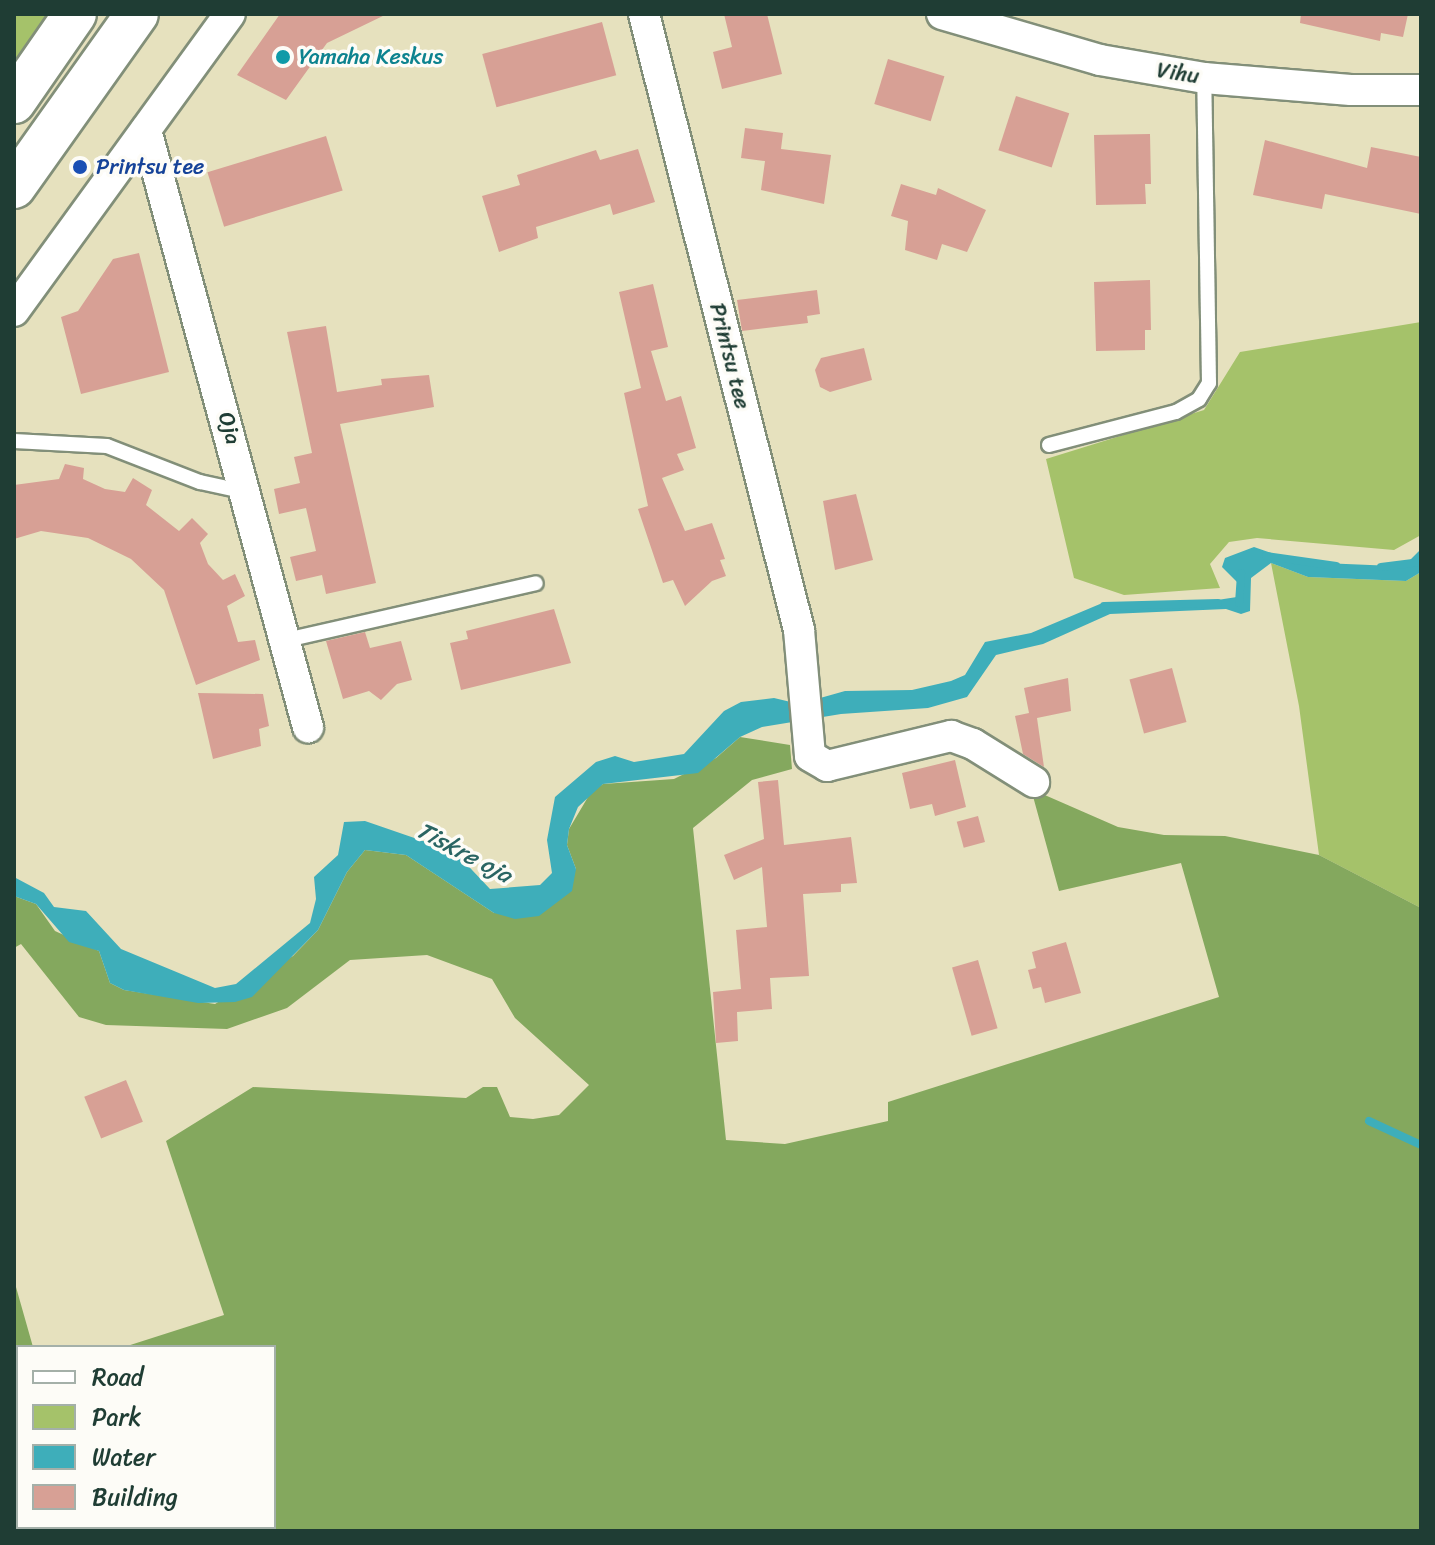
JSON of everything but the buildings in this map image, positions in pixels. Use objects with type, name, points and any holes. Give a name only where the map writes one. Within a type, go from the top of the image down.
[{"type":"main road","points":[[14,102],[75,14]]},
{"type":"main road","points":[[14,187],[137,14]]},
{"type":"street","points":[[14,311],[230,14]]},
{"type":"street","name":"Printsu tee","points":[[644,14],[799,630],[810,756],[827,766],[951,736],[973,744],[1034,782]]},
{"type":"street","name":"Vihu","points":[[942,14],[1100,60],[1204,78],[1351,90],[1421,90]]},
{"type":"street","name":"Oja","points":[[146,130],[248,492],[308,727]]},
{"type":"lane","points":[[1049,445],[1176,412],[1199,399],[1209,383],[1204,78]]},
{"type":"lane","points":[[14,441],[107,446],[200,482],[248,492]]},
{"type":"lane","points":[[286,640],[536,583]]},
{"type":"green space","points":[[16,14],[55,14],[14,71],[14,18]]},
{"type":"green space","points":[[1421,322],[1421,535],[1394,550],[1257,538],[1229,542],[1210,564],[1220,588],[1124,595],[1074,578],[1046,459],[1204,410],[1240,352]]},
{"type":"green space","points":[[1271,563],[1308,577],[1406,581],[1421,572],[1421,908],[1319,855],[1299,706]]},
{"type":"green space","points":[[740,737],[790,745],[792,769],[752,780],[693,828],[726,1140],[785,1144],[888,1121],[888,1102],[1219,997],[1181,863],[1059,891],[1031,789],[1118,827],[1164,835],[1225,836],[1319,855],[1421,908],[1421,1531],[14,1531],[14,1280],[32,1345],[16,1345],[16,1529],[276,1529],[276,1345],[130,1345],[224,1315],[166,1141],[253,1087],[466,1098],[483,1087],[497,1087],[510,1117],[533,1119],[559,1115],[589,1085],[515,1018],[492,979],[427,955],[350,960],[287,1008],[227,1029],[106,1025],[79,1017],[21,944],[14,948],[14,896],[36,904],[55,931],[99,951],[110,983],[124,990],[215,1004],[293,956],[318,930],[347,872],[365,850],[406,855],[494,913],[576,869],[567,845],[569,829],[591,792],[603,784],[674,779],[716,758]]},
{"type":"water","points":[[1254,547],[1298,562],[1394,566],[1407,563],[1421,549],[1421,572],[1406,581],[1308,577],[1271,563],[1251,578],[1250,611],[1241,614],[1226,609],[1110,614],[1043,644],[996,655],[967,697],[928,708],[841,714],[762,727],[740,737],[698,773],[603,784],[578,807],[569,829],[567,845],[576,869],[572,891],[539,916],[515,919],[494,913],[406,855],[365,850],[347,872],[318,930],[252,997],[235,1002],[198,1003],[124,990],[110,983],[99,951],[69,942],[36,904],[14,896],[14,877],[44,893],[54,907],[86,911],[121,949],[215,988],[236,984],[310,923],[316,899],[314,877],[338,855],[344,822],[365,821],[455,852],[490,889],[540,885],[552,873],[547,840],[555,797],[596,762],[615,756],[634,762],[684,754],[724,711],[741,702],[774,698],[799,704],[845,691],[912,690],[951,681],[965,675],[985,642],[1031,633],[1100,604],[1178,606],[1237,597],[1242,587],[1222,567],[1225,558]]},
{"type":"waterway","points":[[1266,556],[1336,566]]},
{"type":"waterway","points":[[1381,567],[1421,562]]},
{"type":"waterway","points":[[1239,603],[1241,573]]},
{"type":"waterway","points":[[1104,606],[1218,603]]},
{"type":"waterway","points":[[1369,1121],[1421,1145]]},
{"type":"place","name":"Yamaha Keskus","points":[[283,57]]},
{"type":"place","name":"Printsu tee","points":[[80,167]]},
{"type":"water label","name":"Tiskre oja","points":[[464,853]]}]
